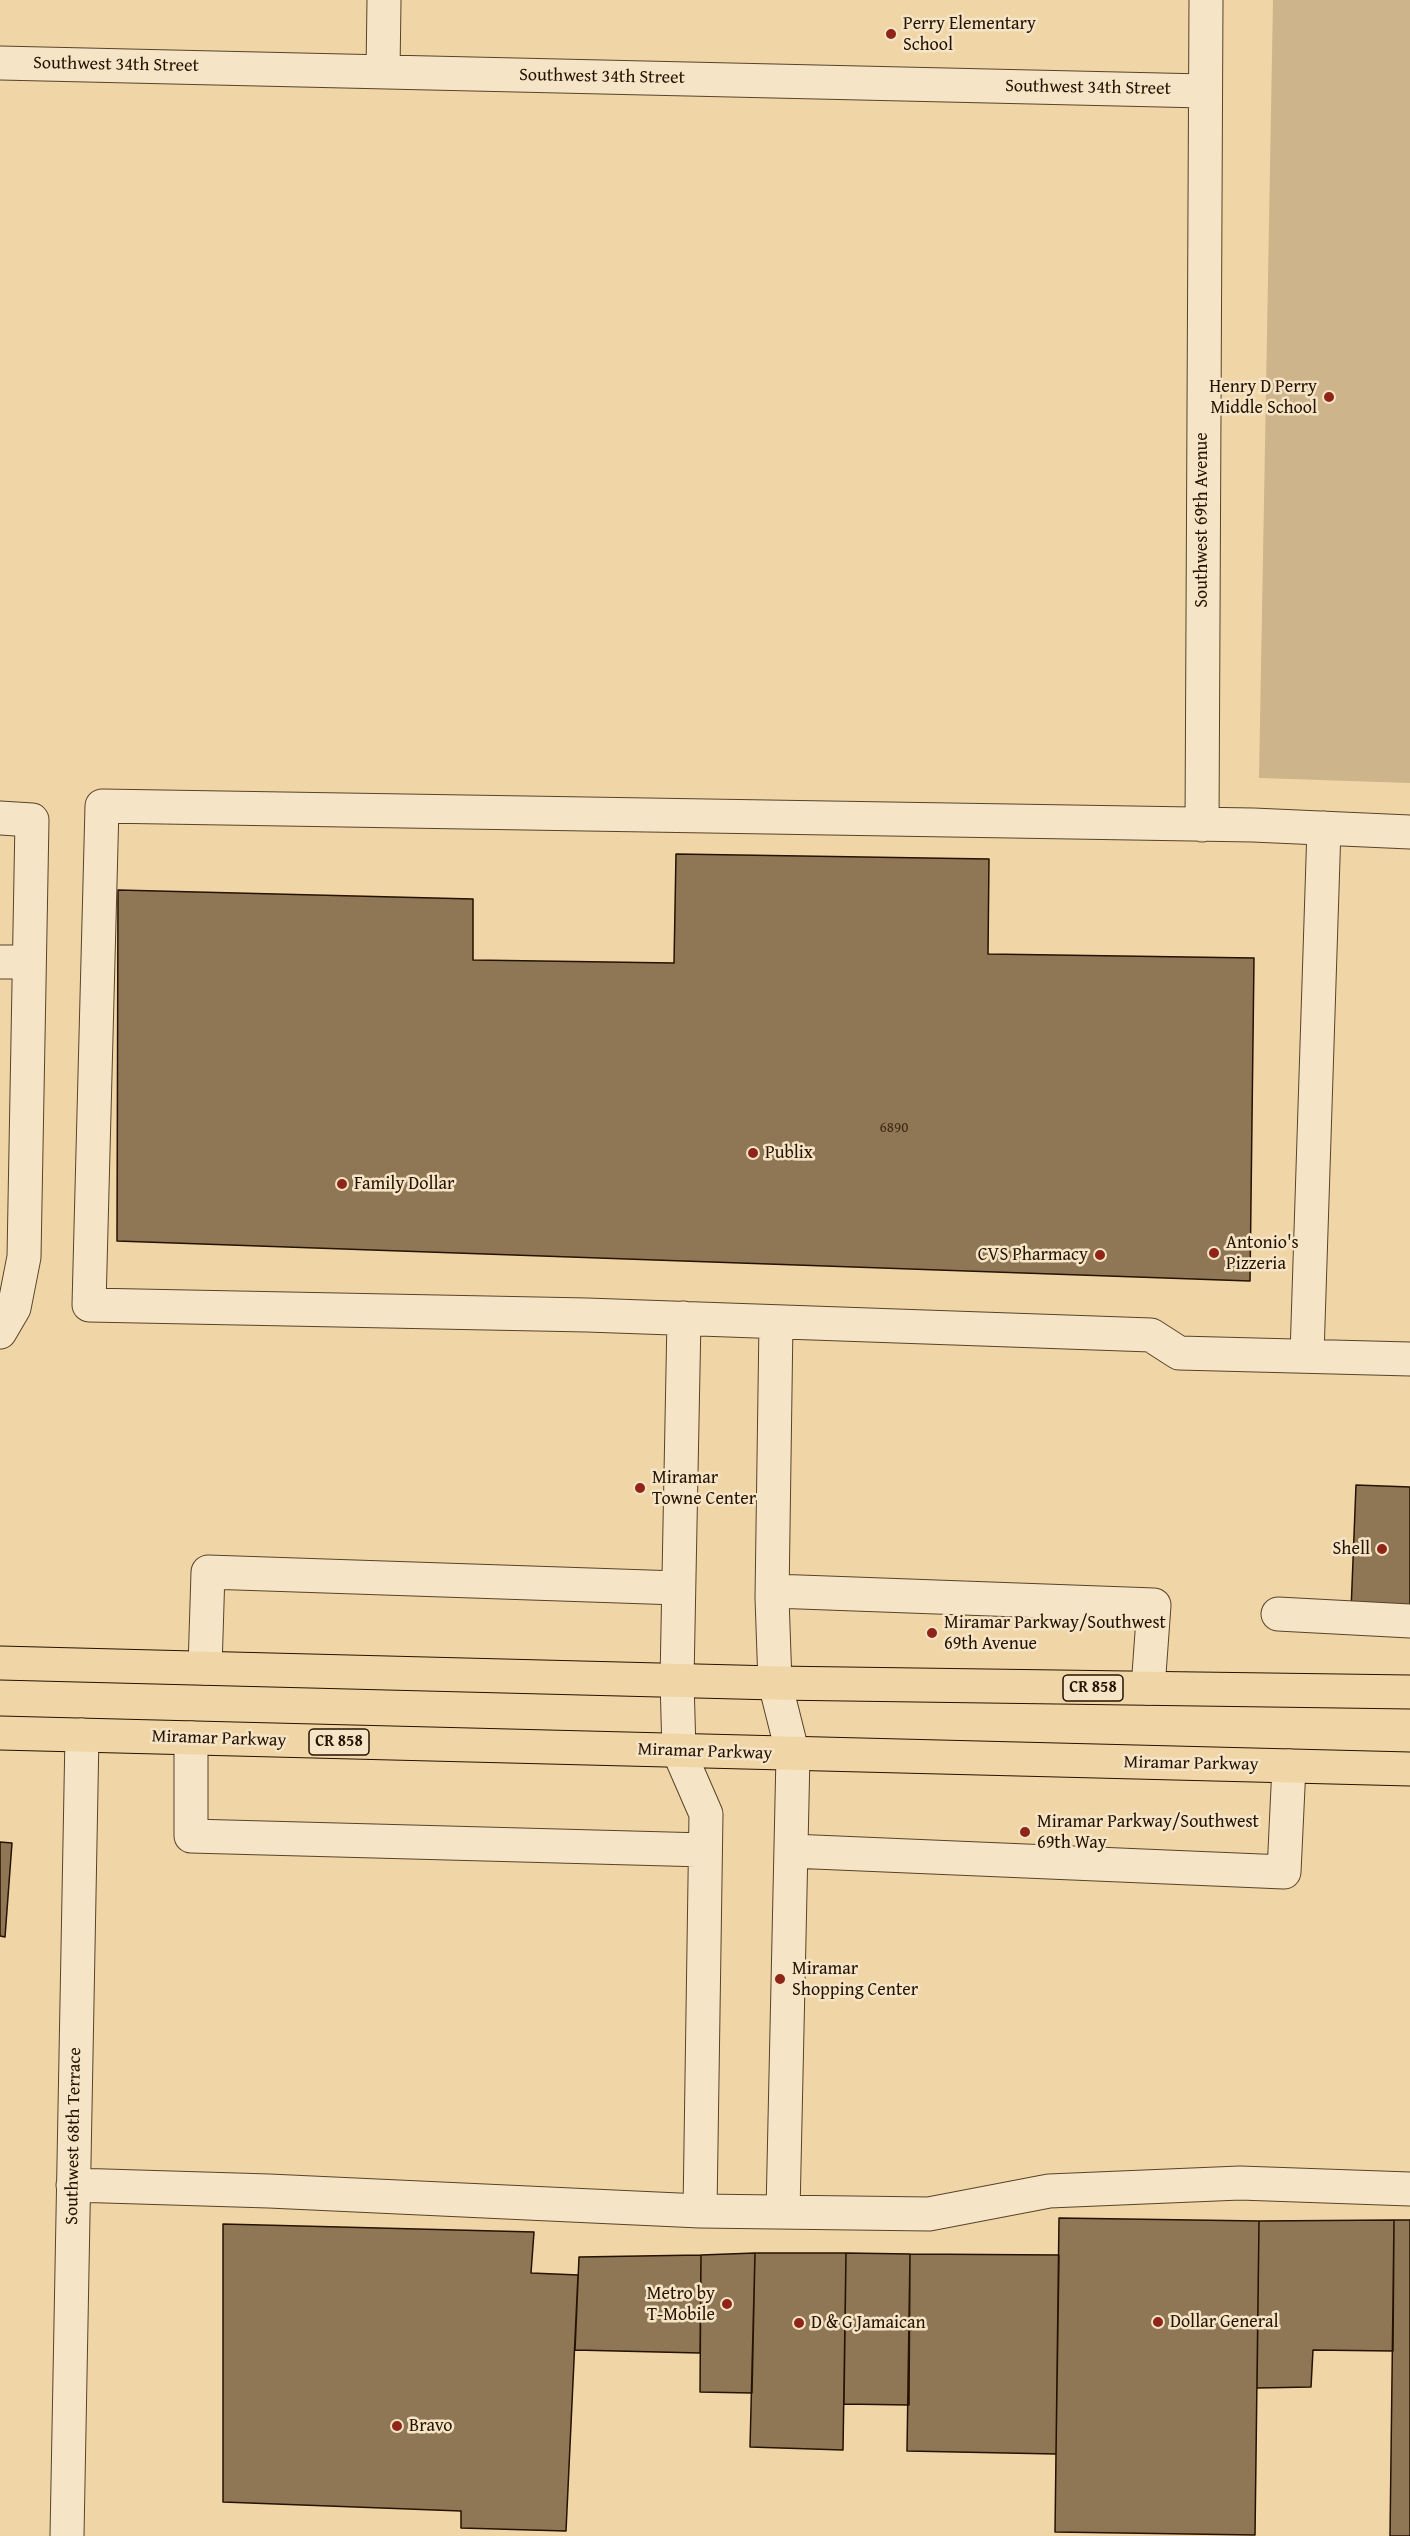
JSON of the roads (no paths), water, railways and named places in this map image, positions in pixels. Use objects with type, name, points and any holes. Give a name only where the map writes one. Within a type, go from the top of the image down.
[{"type":"main road","name":"CR 858","points":[[0,1663],[775,1683],[1410,1692]]},
{"type":"main road","name":"Miramar Parkway","points":[[0,1733],[1410,1769]]},
{"type":"street","points":[[383,72],[384,0]]},
{"type":"street","name":"Southwest 69th Avenue","points":[[1202,825],[1206,0]]},
{"type":"street","name":"Southwest 34th Street","points":[[0,63],[1204,91]]},
{"type":"street","points":[[1410,832],[1202,825],[102,806],[89,1305],[684,1318],[1151,1335],[1179,1353],[1410,1359]]},
{"type":"street","points":[[0,818],[32,820],[14,962],[24,1257],[14,1308],[0,1332]]},
{"type":"street","points":[[1307,1355],[1324,828]]},
{"type":"street","points":[[684,1318],[676,1680],[679,1752],[706,1814],[700,2211]]},
{"type":"street","points":[[776,1322],[773,1591],[775,1683],[793,1755],[783,2212]]},
{"type":"street","points":[[205,1668],[208,1572],[678,1588]]},
{"type":"street","points":[[773,1591],[1154,1605],[1148,1688]]},
{"type":"street","points":[[1278,1614],[1410,1621]]},
{"type":"street","name":"Southwest 68th Terrace","points":[[67,2536],[82,1735]]},
{"type":"street","points":[[191,1738],[191,1836],[705,1850]]},
{"type":"street","points":[[791,1851],[1284,1872],[1289,1766]]},
{"type":"street","points":[[73,2185],[291,2192],[700,2211],[929,2214],[1049,2191],[1240,2183],[1410,2189]]},
{"type":"place","name":"Perry Elementary School","points":[[891,34]]},
{"type":"place","name":"Henry D Perry Middle School","points":[[1329,397]]},
{"type":"place","name":"Publix","points":[[753,1153]]},
{"type":"place","name":"Family Dollar","points":[[342,1184]]},
{"type":"place","name":"Antonio's Pizzeria","points":[[1214,1253]]},
{"type":"place","name":"CVS Pharmacy","points":[[1100,1255]]},
{"type":"place","name":"Miramar Towne Center","points":[[640,1488]]},
{"type":"place","name":"Shell","points":[[1382,1549]]},
{"type":"place","name":"Miramar Parkway/Southwest 69th Avenue","points":[[932,1633]]},
{"type":"place","name":"Miramar Parkway/Southwest 69th Way","points":[[1025,1832]]},
{"type":"place","name":"Miramar Shopping Center","points":[[780,1979]]},
{"type":"place","name":"Metro by T-Mobile","points":[[727,2304]]},
{"type":"place","name":"Dollar General","points":[[1158,2322]]},
{"type":"place","name":"D & G Jamaican","points":[[799,2323]]},
{"type":"place","name":"Bravo","points":[[397,2426]]}]
